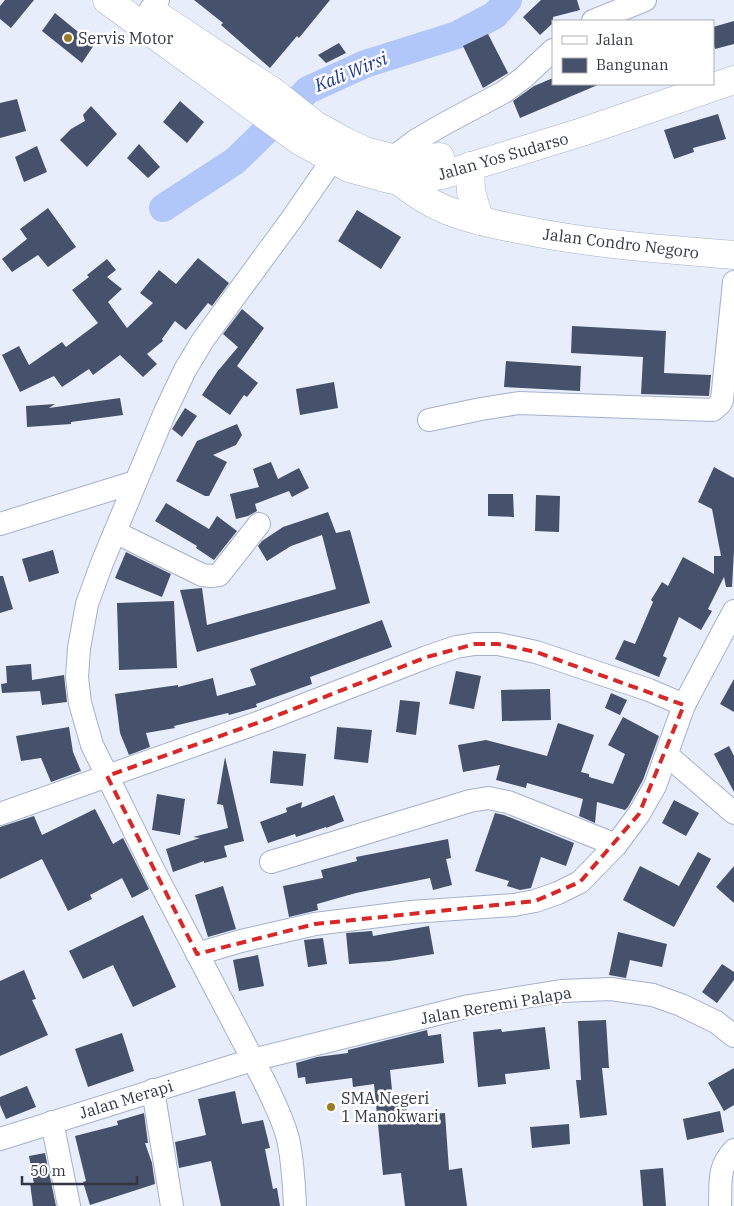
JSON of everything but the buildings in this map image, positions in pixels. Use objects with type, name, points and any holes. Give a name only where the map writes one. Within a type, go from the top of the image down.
[{"type":"main road","name":"Jalan Yos Sudarso","points":[[107,0],[265,101]]},
{"type":"main road","name":"Jalan Yos Sudarso","points":[[148,3],[265,101],[308,133],[333,160],[364,173],[395,170],[443,175],[515,154],[695,85]]},
{"type":"main road","name":"Jalan Yos Sudarso","points":[[714,75],[734,63]]},
{"type":"main road","name":"Jalan Yos Sudarso","points":[[714,81],[734,80]]},
{"type":"main road","name":"Jalan Yos Sudarso","points":[[395,170],[404,161],[441,157],[490,146],[668,85]]},
{"type":"main road","name":"Jalan Yos Sudarso","points":[[308,133],[365,151],[395,170]]},
{"type":"main road","points":[[470,166],[471,192],[480,221]]},
{"type":"main road","name":"Jalan Condro Negoro","points":[[395,170],[428,201],[480,221],[597,243],[734,255]]},
{"type":"street","points":[[595,20],[645,0]]},
{"type":"street","points":[[395,170],[415,141],[504,92],[523,78],[552,51]]},
{"type":"street","points":[[295,1206],[288,1139],[275,1103],[154,871],[92,745],[80,703],[77,677],[79,648],[87,604],[165,412],[189,362],[227,306],[333,160]]},
{"type":"street","points":[[429,420],[481,409],[519,404],[713,410],[717,408],[722,400],[734,282]]},
{"type":"street","points":[[0,524],[136,482]]},
{"type":"street","points":[[115,532],[202,574],[211,576],[219,574],[259,524]]},
{"type":"street","points":[[197,954],[242,941],[315,924],[411,912],[514,905],[535,901],[558,893],[580,882],[616,845],[639,814],[654,786],[667,755],[684,705],[731,625]]},
{"type":"street","points":[[0,814],[260,722],[456,647],[475,644],[498,644],[536,652],[649,690],[684,705]]},
{"type":"street","points":[[667,755],[734,813]]},
{"type":"street","points":[[271,862],[488,798],[508,802],[616,845]]},
{"type":"street","name":"Jalan Reremi Palapa","points":[[252,1060],[469,1006],[561,990],[611,989],[653,995],[682,1005],[716,1022],[734,1036]]},
{"type":"street","name":"Jalan Merapi","points":[[0,1139],[252,1060]]},
{"type":"street","points":[[152,1090],[172,1206]]},
{"type":"street","points":[[52,1122],[69,1206]]},
{"type":"street","points":[[720,1206],[721,1174],[725,1159],[734,1150]]},
{"type":"highlighted area","points":[[475,644],[498,644],[536,652],[684,705],[639,814],[580,882],[535,901],[315,924],[197,954],[107,776],[260,722],[427,657]]},
{"type":"waterway","name":"Kali Wirsi","points":[[163,208],[235,161],[308,90],[365,64],[457,35],[495,15],[508,0]]},
{"type":"place","name":"Servis Motor","points":[[68,38]]},
{"type":"place","name":"SMA Negeri 1 Manokwari","points":[[331,1107]]}]
